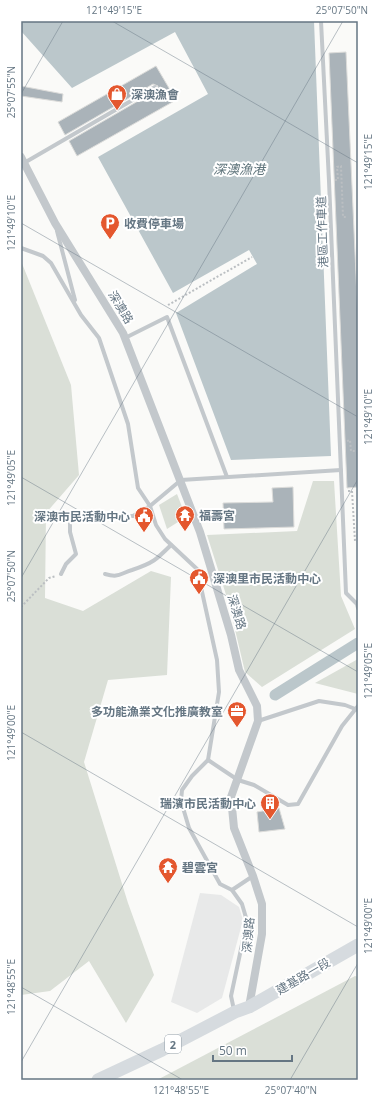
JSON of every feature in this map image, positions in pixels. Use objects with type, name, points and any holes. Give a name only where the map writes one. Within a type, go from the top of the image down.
[{"type":"main road","name":"建基路一段","points":[[248,1007],[358,944]]},
{"type":"main road","name":"2","points":[[98,1080],[248,1007]]},
{"type":"street","name":"深澳路","points":[[23,160],[55,222],[125,338],[200,532],[240,670],[257,706],[258,721],[231,797],[234,828],[253,876],[262,904],[262,934],[248,1007]]},
{"type":"lane","name":"港區工作車道","points":[[321,21],[346,593],[357,604],[358,608]]},
{"type":"lane","points":[[23,160],[155,87]]},
{"type":"lane","points":[[55,222],[77,306]]},
{"type":"lane","points":[[21,248],[43,256],[51,264],[99,338],[128,424],[138,488],[150,506],[156,525],[171,544],[197,569],[217,660],[219,692],[208,760],[192,776],[182,790],[181,801],[189,828],[220,884],[232,890],[242,904],[248,921],[231,996],[235,1012]]},
{"type":"lane","points":[[125,338],[167,317],[227,476]]},
{"type":"lane","points":[[60,574],[66,564],[76,554],[70,532],[70,522],[89,516],[133,516],[150,506],[181,480],[341,470]]},
{"type":"lane","points":[[105,574],[116,577],[130,570],[146,566],[156,560],[171,544]]},
{"type":"lane","points":[[208,760],[238,780],[254,785],[288,805],[298,804],[342,726],[357,709],[319,701],[258,721]]},
{"type":"lane","points":[[232,890],[253,876]]},
{"type":"path","points":[[338,180],[338,167],[341,166],[343,217],[346,217]]},
{"type":"path","points":[[168,305],[252,257]]},
{"type":"path","points":[[347,451],[347,440],[350,440],[351,451],[357,451]]},
{"type":"path","points":[[342,491],[352,491],[355,542],[358,541]]},
{"type":"path","points":[[21,607],[49,578],[60,574]]},
{"type":"shaded area","points":[[21,261],[71,385],[79,475],[46,513],[45,598],[83,611],[151,571],[171,577],[167,675],[108,680],[84,762],[128,903],[154,975],[126,1023],[89,961],[50,991],[21,995]]},
{"type":"shaded area","points":[[313,481],[334,481],[341,596],[355,629],[262,687],[245,672],[229,604],[207,535],[297,531]]},
{"type":"shaded area","points":[[177,494],[186,517],[167,529],[159,505]]},
{"type":"shaded area","points":[[358,659],[358,694],[315,683]]},
{"type":"shaded area","points":[[200,893],[221,895],[239,907],[243,920],[222,998],[197,1013],[171,1002]]},
{"type":"shaded area","points":[[355,976],[358,977],[358,1080],[157,1080]]},
{"type":"water","name":"深澳漁港","points":[[21,21],[314,21],[331,456],[231,460],[176,313],[257,264],[249,250],[173,293],[98,157],[208,94],[175,32],[72,88],[21,31]]},
{"type":"building","points":[[346,52],[358,320],[358,487],[347,488],[329,53]]},
{"type":"building","name":"深澳漁會","points":[[156,66],[176,100],[77,156],[69,141],[157,90],[158,86],[153,84],[65,135],[58,122]]},
{"type":"building","points":[[21,86],[63,94],[62,102],[21,96]]},
{"type":"building","points":[[293,487],[294,527],[224,529],[223,503],[273,502],[272,488]]},
{"type":"building","name":"瑞濱市民活動中心","points":[[279,808],[285,829],[259,832],[257,812]]},
{"type":"waterway","points":[[275,695],[358,643]]},
{"type":"place","name":"深澳漁會","points":[[117,111]]},
{"type":"place","name":"收費停車場","points":[[110,240]]},
{"type":"place","name":"福壽宮","points":[[185,532]]},
{"type":"place","name":"深澳市民活動中心","points":[[144,533]]},
{"type":"place","name":"深澳里市民活動中心","points":[[199,595]]},
{"type":"place","name":"多功能漁業文化推廣教室","points":[[237,728]]},
{"type":"place","name":"瑞濱市民活動中心","points":[[270,820]]},
{"type":"place","name":"碧雲宮","points":[[168,884]]}]
